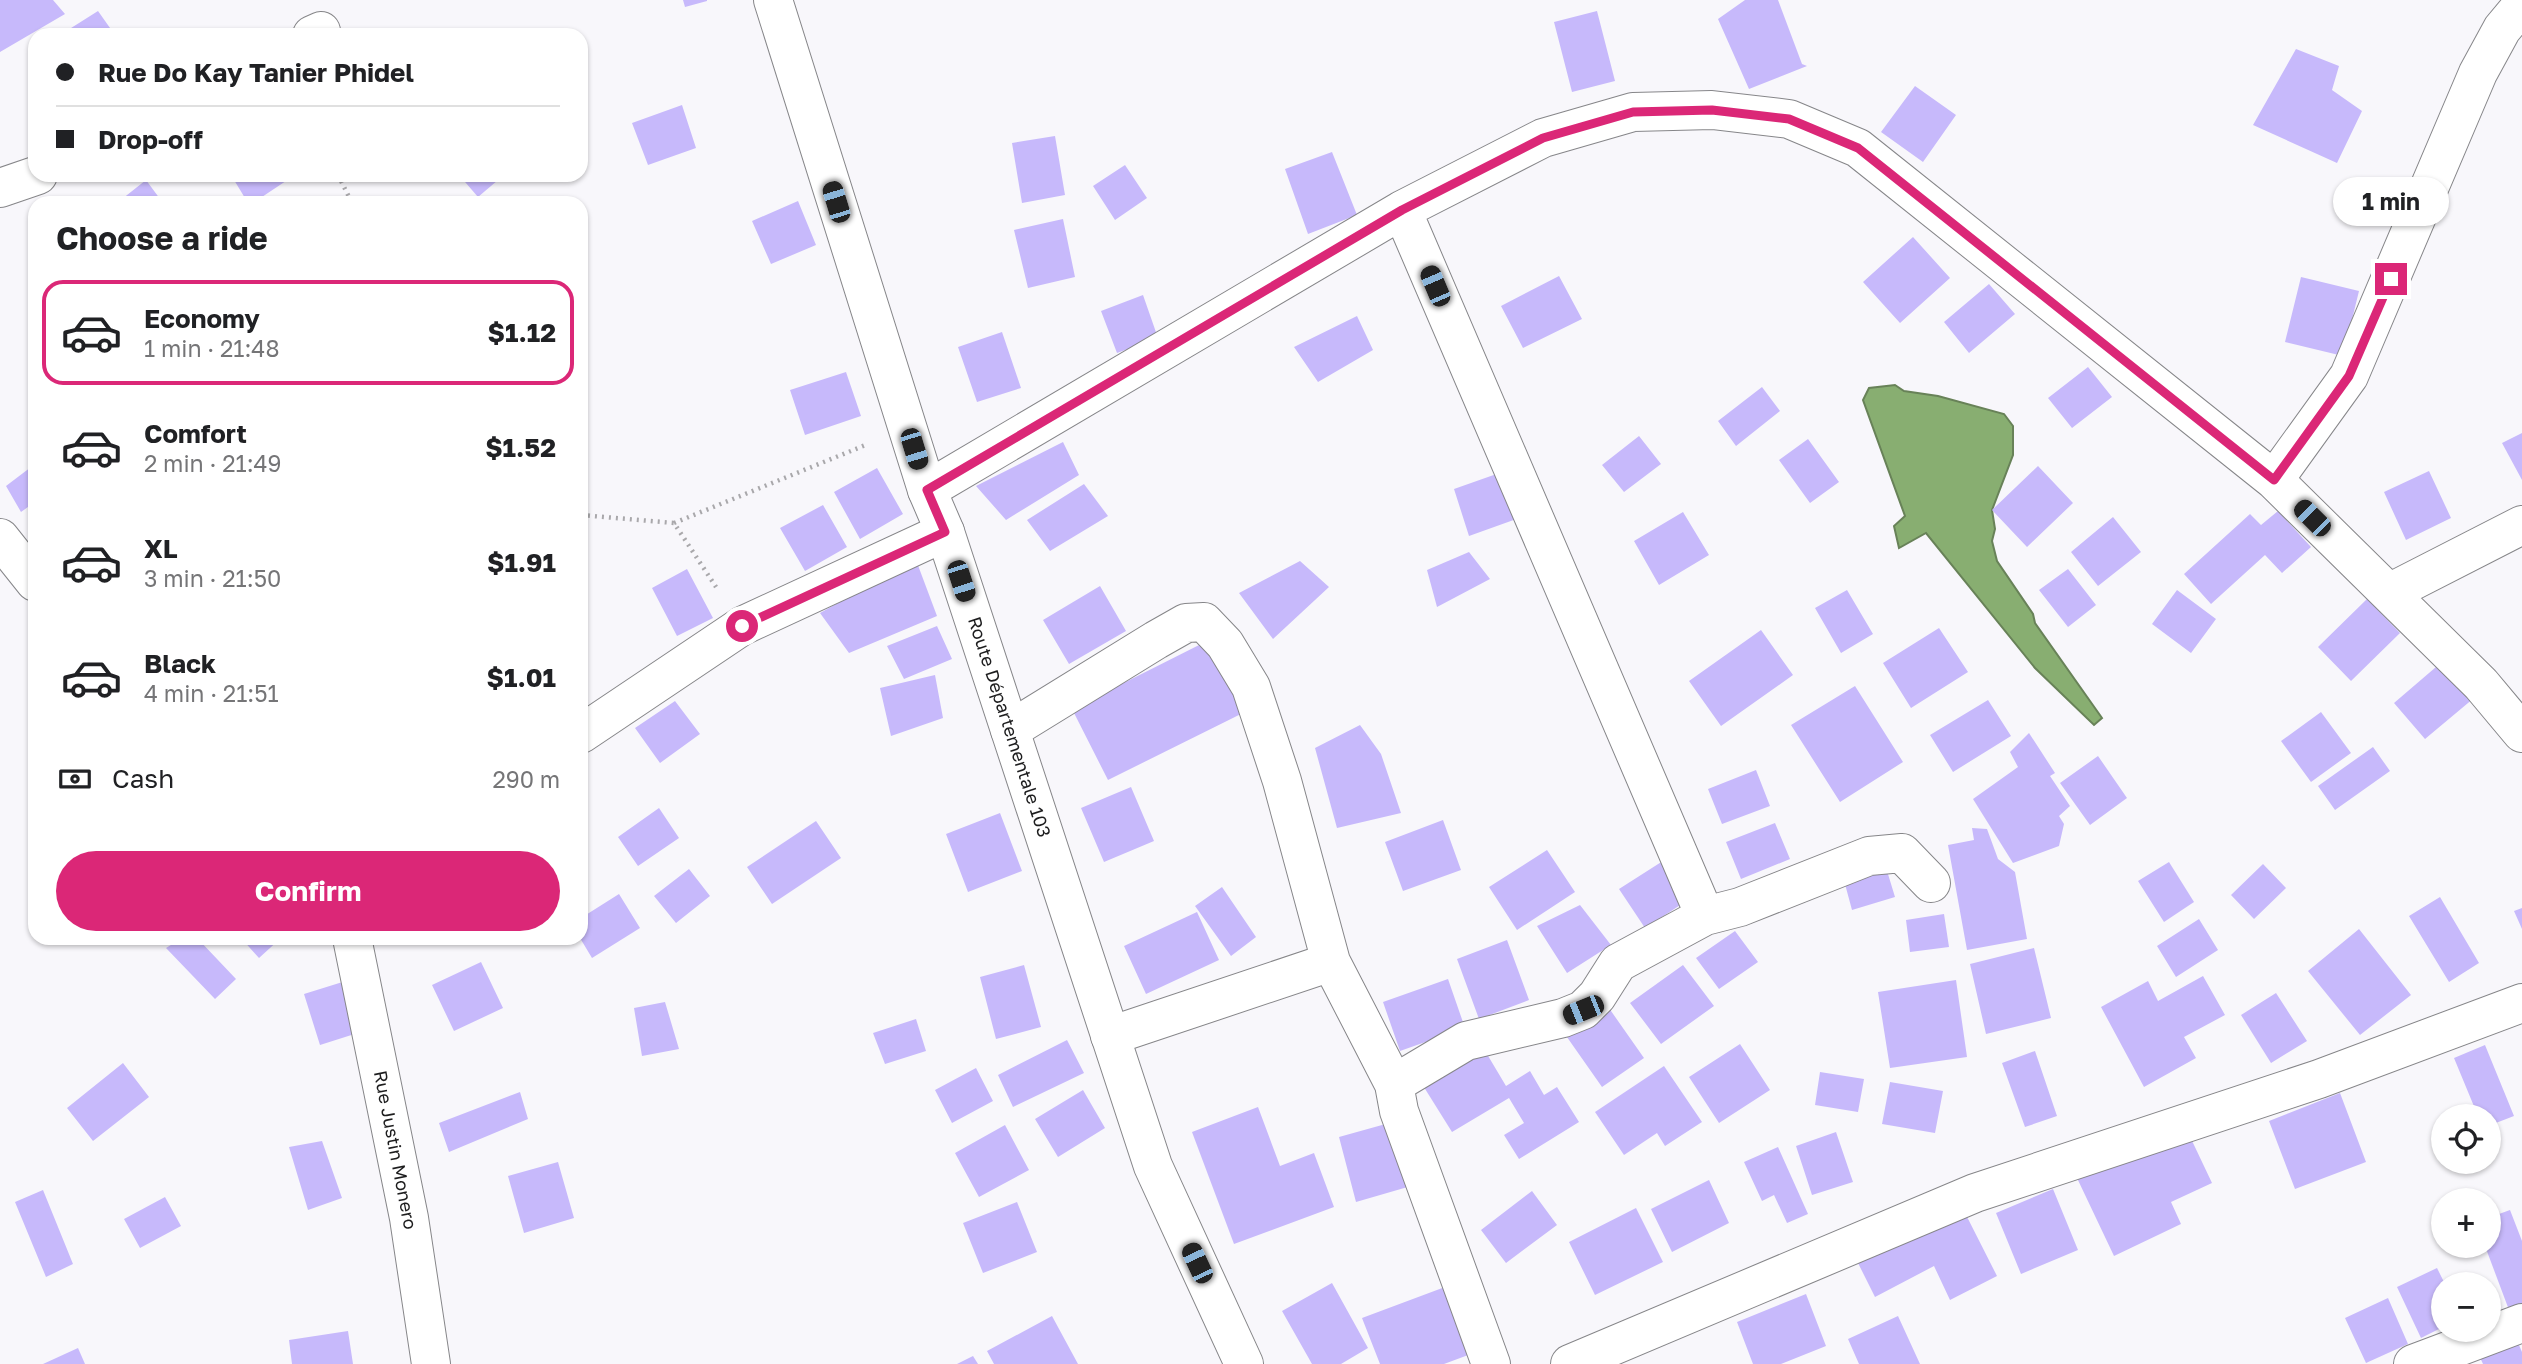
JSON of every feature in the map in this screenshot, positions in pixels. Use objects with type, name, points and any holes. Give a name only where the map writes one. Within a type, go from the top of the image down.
[{"type":"street","name":"Route Départementale 103","points":[[773,0],[927,490],[945,532],[1153,1166],[1244,1364]]},
{"type":"street","points":[[2274,480],[2349,376],[2478,73],[2502,29],[2522,5]]},
{"type":"street","points":[[927,490],[1402,210],[1543,138],[1633,112],[1712,110],[1789,119],[1858,148],[2274,480],[2481,684],[2522,733]]},
{"type":"street","points":[[0,188],[28,178]]},
{"type":"street","points":[[1402,210],[1705,916]]},
{"type":"street","points":[[2389,593],[2522,525]]},
{"type":"street","points":[[588,729],[742,626],[945,532]]},
{"type":"street","points":[[0,538],[28,573]]},
{"type":"street","points":[[1010,730],[1186,623],[1205,622],[1224,644],[1251,687],[1282,781],[1331,962],[1394,1084],[1399,1111],[1492,1364]]},
{"type":"street","points":[[1394,1084],[1466,1041],[1563,1018],[1583,1010],[1597,996],[1618,964],[1705,916],[1740,907],[1869,856],[1902,853],[1931,883]]},
{"type":"street","name":"Rue Justin Monero","points":[[353,945],[409,1218],[432,1364]]},
{"type":"street","points":[[1110,1036],[1331,962]]},
{"type":"street","points":[[1570,1364],[1975,1193],[2319,1079],[2522,1003]]},
{"type":"street","points":[[2413,1364],[2522,1323]]},
{"type":"path","points":[[588,515],[674,523],[907,428]]},
{"type":"path","points":[[674,523],[742,626]]},
{"type":"shaded area","points":[[1895,385],[1904,391],[1938,396],[2004,414],[2013,426],[2013,455],[1992,510],[1995,529],[1992,541],[1997,561],[2033,614],[2035,623],[2102,718],[2094,725],[2035,668],[1926,533],[1899,548],[1894,526],[1905,516],[1863,400],[1869,388]]},
{"type":"building","points":[[0,0],[53,0],[65,14],[41,28],[28,28],[28,36],[0,52]]},
{"type":"building","points":[[683,0],[707,0],[707,1],[685,7]]},
{"type":"building","points":[[1745,0],[1778,0],[1802,64],[1807,66],[1749,89],[1718,19]]},
{"type":"building","points":[[98,11],[110,28],[71,28]]},
{"type":"building","points":[[1597,11],[1615,81],[1572,92],[1554,22]]},
{"type":"building","points":[[2296,49],[2339,66],[2332,90],[2362,111],[2337,163],[2253,125]]},
{"type":"building","points":[[1915,86],[1956,115],[1923,162],[1881,132]]},
{"type":"building","points":[[682,105],[696,148],[648,165],[632,123]]},
{"type":"building","points":[[1055,136],[1065,195],[1022,203],[1012,143]]},
{"type":"building","points":[[1332,152],[1357,215],[1308,234],[1285,169]]},
{"type":"building","points":[[1125,165],[1147,198],[1115,220],[1093,186]]},
{"type":"building","points":[[143,182],[147,182],[158,196],[126,196]]},
{"type":"building","points":[[235,182],[284,182],[264,196],[244,196]]},
{"type":"building","points":[[465,182],[496,182],[479,196]]},
{"type":"building","points":[[798,201],[816,245],[771,264],[752,221]]},
{"type":"building","points":[[1063,219],[1075,277],[1028,288],[1014,230]]},
{"type":"building","points":[[1913,237],[1950,278],[1900,323],[1863,282]]},
{"type":"building","points":[[1559,276],[1582,319],[1523,348],[1501,306]]},
{"type":"building","points":[[2301,277],[2359,291],[2343,356],[2285,342]]},
{"type":"building","points":[[1989,284],[2015,314],[1969,353],[1944,322]]},
{"type":"building","points":[[1143,295],[1158,338],[1117,353],[1101,311]]},
{"type":"building","points":[[1357,316],[1373,350],[1318,382],[1294,347]]},
{"type":"building","points":[[1002,332],[1021,388],[977,402],[958,347]]},
{"type":"building","points":[[2088,367],[2112,397],[2072,428],[2048,398]]},
{"type":"building","points":[[846,372],[861,416],[805,435],[790,390]]},
{"type":"building","points":[[1762,387],[1780,411],[1736,446],[1718,421]]},
{"type":"building","points":[[2522,433],[2522,480],[2502,443]]},
{"type":"building","points":[[1639,436],[1661,464],[1624,492],[1602,465]]},
{"type":"building","points":[[1808,439],[1839,482],[1810,503],[1779,460]]},
{"type":"building","points":[[1063,442],[1079,475],[1006,520],[976,486]]},
{"type":"building","points":[[2038,466],[2073,503],[2027,547],[1992,510]]},
{"type":"building","points":[[877,468],[903,514],[860,539],[834,492]]},
{"type":"building","points":[[28,469],[28,507],[21,512],[6,486]]},
{"type":"building","points":[[1505,471],[1522,517],[1469,536],[1454,489]]},
{"type":"building","points":[[2429,471],[2451,518],[2406,540],[2384,492]]},
{"type":"building","points":[[1084,484],[1108,516],[1050,551],[1027,520]]},
{"type":"building","points":[[823,505],[847,547],[805,571],[780,528]]},
{"type":"building","points":[[2278,511],[2311,547],[2282,573],[2265,555],[2211,604],[2184,574],[2250,514],[2261,525]]},
{"type":"building","points":[[1683,512],[1709,555],[1659,585],[1634,541]]},
{"type":"building","points":[[2113,517],[2141,552],[2098,586],[2071,552]]},
{"type":"building","points":[[1469,552],[1490,579],[1437,607],[1427,570]]},
{"type":"building","points":[[916,560],[937,616],[849,653],[820,613]]},
{"type":"building","points":[[1300,561],[1329,587],[1273,639],[1239,593]]},
{"type":"building","points":[[687,569],[713,618],[677,636],[652,588]]},
{"type":"building","points":[[2068,569],[2096,605],[2068,627],[2039,590]]},
{"type":"building","points":[[1100,586],[1126,631],[1069,664],[1043,620]]},
{"type":"building","points":[[1847,590],[1873,634],[1841,653],[1815,608]]},
{"type":"building","points":[[2177,590],[2216,619],[2191,653],[2152,624]]},
{"type":"building","points":[[2367,599],[2400,633],[2351,681],[2318,647]]},
{"type":"building","points":[[937,626],[952,659],[904,679],[887,646]]},
{"type":"building","points":[[1939,628],[1968,672],[1911,708],[1883,663]]},
{"type":"building","points":[[1761,630],[1793,675],[1721,726],[1689,681]]},
{"type":"building","points":[[1215,637],[1251,709],[1108,780],[1072,709]]},
{"type":"building","points":[[2443,661],[2474,698],[2425,739],[2394,703]]},
{"type":"building","points":[[935,675],[943,718],[891,736],[880,688]]},
{"type":"building","points":[[1855,686],[1903,762],[1840,802],[1791,725]]},
{"type":"building","points":[[1988,700],[2011,736],[1953,772],[1930,735]]},
{"type":"building","points":[[675,701],[700,734],[660,763],[635,728]]},
{"type":"building","points":[[2321,712],[2351,753],[2311,782],[2281,741]]},
{"type":"building","points":[[1360,725],[1381,754],[1401,813],[1337,828],[1315,748]]},
{"type":"building","points":[[2029,733],[2055,773],[2050,776],[2070,806],[2059,816],[2064,824],[2059,846],[2013,863],[1973,799],[2018,767],[2010,752]]},
{"type":"building","points":[[2373,747],[2390,771],[2335,810],[2318,786]]},
{"type":"building","points":[[2098,756],[2127,798],[2090,825],[2060,783]]},
{"type":"building","points":[[1756,770],[1770,806],[1722,824],[1708,789]]},
{"type":"building","points":[[1131,787],[1154,841],[1104,862],[1081,808]]},
{"type":"building","points":[[659,808],[679,838],[638,866],[618,837]]},
{"type":"building","points":[[1000,813],[1022,871],[968,892],[946,834]]},
{"type":"building","points":[[1443,820],[1461,870],[1403,891],[1385,842]]},
{"type":"building","points":[[816,821],[841,858],[772,904],[747,867]]},
{"type":"building","points":[[1775,823],[1790,859],[1741,879],[1726,842]]},
{"type":"building","points":[[1972,828],[1987,829],[1998,859],[2015,872],[2027,939],[1967,950],[1948,845],[1974,840]]},
{"type":"building","points":[[1547,850],[1575,892],[1517,930],[1489,887]]},
{"type":"building","points":[[1666,859],[1691,898],[1645,928],[1619,889]]},
{"type":"building","points":[[1884,861],[1895,897],[1852,910],[1842,873]]},
{"type":"building","points":[[2169,862],[2194,902],[2164,922],[2138,881]]},
{"type":"building","points":[[2263,864],[2286,888],[2254,919],[2231,895]]},
{"type":"building","points":[[689,869],[710,896],[676,923],[654,896]]},
{"type":"building","points":[[1222,887],[1256,937],[1231,956],[1195,906]]},
{"type":"building","points":[[619,894],[640,928],[592,958],[584,945],[588,945],[588,914]]},
{"type":"building","points":[[2440,897],[2479,963],[2449,982],[2409,916]]},
{"type":"building","points":[[1580,905],[1611,945],[1567,973],[1537,926]]},
{"type":"building","points":[[2522,908],[2522,929],[2514,911]]},
{"type":"building","points":[[1197,912],[1219,960],[1146,994],[1124,946]]},
{"type":"building","points":[[1944,914],[1949,947],[1910,952],[1906,920]]},
{"type":"building","points":[[2199,919],[2218,950],[2176,977],[2157,946]]},
{"type":"building","points":[[2359,929],[2411,995],[2360,1035],[2308,971]]},
{"type":"building","points":[[1735,931],[1758,962],[1719,989],[1696,958]]},
{"type":"building","points":[[1507,940],[1529,1000],[1479,1019],[1457,959]]},
{"type":"building","points":[[171,945],[204,945],[236,979],[215,999],[166,948]]},
{"type":"building","points":[[247,945],[273,945],[259,958]]},
{"type":"building","points":[[2034,948],[2051,1018],[1986,1034],[1970,964]]},
{"type":"building","points":[[481,962],[503,1008],[454,1031],[432,985]]},
{"type":"building","points":[[1024,965],[1041,1027],[996,1039],[980,977]]},
{"type":"building","points":[[1683,965],[1714,1006],[1661,1044],[1630,1003]]},
{"type":"building","points":[[2203,976],[2225,1015],[2184,1037],[2196,1058],[2144,1087],[2101,1007],[2148,981],[2158,1001]]},
{"type":"building","points":[[1448,979],[1465,1028],[1400,1051],[1383,1002]]},
{"type":"building","points":[[349,980],[364,1031],[320,1045],[304,994]]},
{"type":"building","points":[[1956,980],[1967,1057],[1890,1068],[1878,992]]},
{"type":"building","points":[[2276,993],[2307,1041],[2271,1063],[2241,1015]]},
{"type":"building","points":[[1604,1001],[1644,1058],[1602,1087],[1562,1030]]},
{"type":"building","points":[[665,1002],[679,1049],[642,1056],[634,1008]]},
{"type":"building","points":[[916,1019],[926,1051],[885,1064],[873,1033]]},
{"type":"building","points":[[1478,1039],[1506,1086],[1530,1071],[1544,1095],[1557,1087],[1579,1122],[1519,1159],[1504,1135],[1524,1123],[1509,1098],[1452,1132],[1417,1076]]},
{"type":"building","points":[[1067,1040],[1084,1073],[1013,1107],[998,1075]]},
{"type":"building","points":[[1740,1044],[1770,1090],[1719,1123],[1689,1077]]},
{"type":"building","points":[[2485,1045],[2514,1116],[2501,1121],[2501,1104],[2473,1104],[2454,1058]]},
{"type":"building","points":[[2035,1051],[2057,1116],[2025,1127],[2002,1063]]},
{"type":"building","points":[[123,1063],[149,1097],[93,1141],[67,1108]]},
{"type":"building","points":[[1664,1066],[1702,1122],[1665,1146],[1657,1133],[1624,1155],[1595,1112]]},
{"type":"building","points":[[976,1068],[993,1101],[952,1123],[935,1090]]},
{"type":"building","points":[[1820,1072],[1864,1079],[1858,1112],[1815,1105]]},
{"type":"building","points":[[1890,1082],[1943,1091],[1935,1133],[1882,1124]]},
{"type":"building","points":[[1083,1090],[1105,1128],[1058,1157],[1035,1119]]},
{"type":"building","points":[[520,1092],[528,1119],[449,1152],[439,1123]]},
{"type":"building","points":[[2340,1093],[2366,1162],[2295,1189],[2269,1121]]},
{"type":"building","points":[[1258,1107],[1280,1166],[1314,1153],[1334,1207],[1234,1244],[1192,1132]]},
{"type":"building","points":[[1400,1120],[1418,1184],[1356,1202],[1339,1137]]},
{"type":"building","points":[[1005,1125],[1029,1170],[979,1197],[955,1153]]},
{"type":"building","points":[[2185,1126],[2212,1183],[2171,1202],[2181,1224],[2114,1256],[2077,1178]]},
{"type":"building","points":[[1836,1132],[1853,1182],[1812,1195],[1796,1146]]},
{"type":"building","points":[[322,1141],[342,1198],[308,1210],[289,1147]]},
{"type":"building","points":[[1778,1147],[1808,1214],[1787,1223],[1774,1195],[1762,1201],[1744,1162]]},
{"type":"building","points":[[558,1162],[574,1218],[524,1233],[508,1176]]},
{"type":"building","points":[[1709,1180],[1729,1223],[1672,1252],[1651,1209]]},
{"type":"building","points":[[2053,1189],[2078,1250],[2021,1274],[1996,1213]]},
{"type":"building","points":[[43,1190],[73,1264],[46,1277],[15,1202]]},
{"type":"building","points":[[1532,1191],[1557,1225],[1506,1263],[1481,1230]]},
{"type":"building","points":[[165,1197],[181,1226],[140,1248],[124,1219]]},
{"type":"building","points":[[1017,1202],[1037,1252],[983,1273],[963,1223]]},
{"type":"building","points":[[1961,1205],[1997,1276],[1950,1300],[1934,1266],[1875,1297],[1856,1259]]},
{"type":"building","points":[[1636,1208],[1663,1262],[1595,1295],[1569,1242]]},
{"type":"building","points":[[2510,1210],[2522,1241],[2522,1305],[2509,1310],[2501,1289],[2501,1272],[2495,1272],[2490,1258],[2501,1258],[2501,1213]]},
{"type":"building","points":[[2437,1268],[2439,1272],[2431,1272],[2431,1333],[2421,1338],[2397,1287]]},
{"type":"building","points":[[1332,1283],[1368,1348],[1341,1364],[1312,1364],[1282,1311]]},
{"type":"building","points":[[1453,1284],[1479,1351],[1444,1364],[1380,1364],[1362,1318]]},
{"type":"building","points":[[1806,1294],[1826,1346],[1781,1364],[1753,1364],[1737,1322]]},
{"type":"building","points":[[2388,1298],[2408,1344],[2366,1363],[2345,1318]]},
{"type":"building","points":[[1052,1316],[1078,1364],[994,1364],[987,1351]]},
{"type":"building","points":[[1898,1316],[1920,1364],[1859,1364],[1848,1339]]},
{"type":"building","points":[[348,1331],[353,1364],[292,1364],[289,1340]]},
{"type":"building","points":[[2515,1336],[2522,1352],[2522,1364],[2483,1364],[2478,1353]]},
{"type":"building","points":[[78,1348],[85,1364],[43,1364]]},
{"type":"building","points":[[973,1356],[978,1364],[957,1364]]},
{"type":"route","points":[[742,626],[945,532],[927,490],[1402,210],[1543,138],[1633,112],[1712,110],[1789,119],[1858,148],[2274,480],[2349,376],[2391,279]]}]
